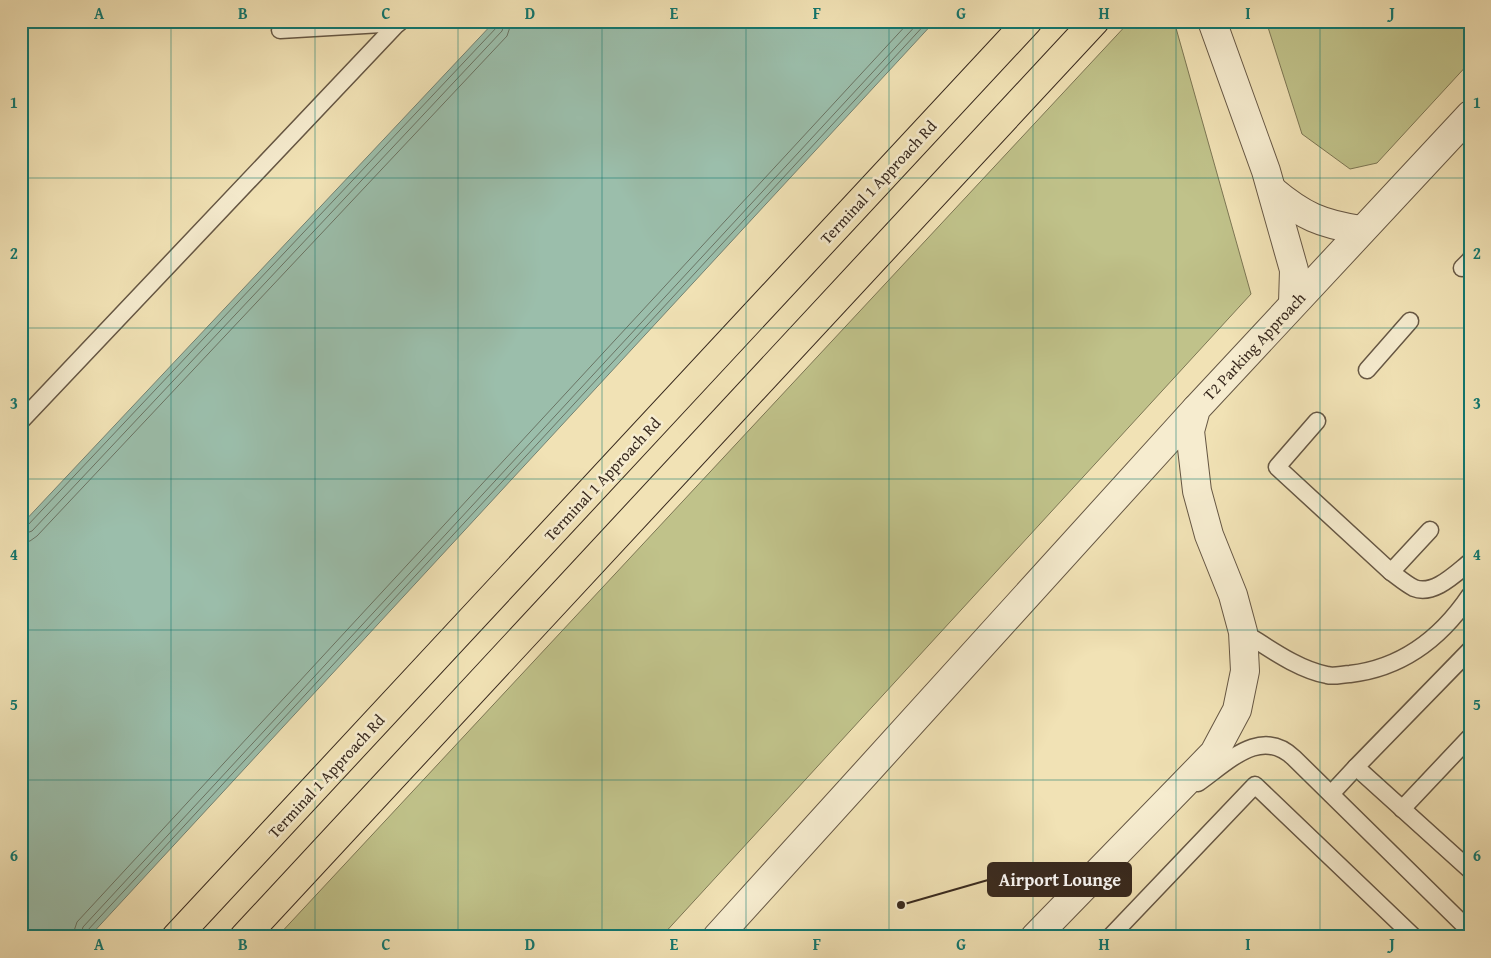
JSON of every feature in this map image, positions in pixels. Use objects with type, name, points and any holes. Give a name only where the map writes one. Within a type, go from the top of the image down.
[{"type":"main road","name":"Terminal 1 Approach Rd","points":[[176,937],[1028,21]]},
{"type":"main road","points":[[244,937],[1095,21]]},
{"type":"street","points":[[1212,21],[1272,190],[1294,270],[1293,303]]},
{"type":"street","name":"T2 Parking Approach","points":[[1035,937],[1214,753],[1237,710],[1245,671],[1243,632],[1233,595],[1209,535],[1197,491],[1190,431],[1196,409],[1470,115]]},
{"type":"street","points":[[1272,190],[1296,210],[1329,225],[1361,230]]},
{"type":"street","points":[[717,937],[1196,409]]},
{"type":"lane","points":[[280,30],[399,22]]},
{"type":"lane","points":[[21,421],[399,22]]},
{"type":"lane","points":[[1367,370],[1410,321]]},
{"type":"lane","points":[[1317,421],[1277,467],[1391,572],[1413,588],[1421,590],[1434,588],[1470,562]]},
{"type":"lane","points":[[1391,572],[1430,530]]},
{"type":"lane","points":[[1457,614],[1470,595]]},
{"type":"lane","points":[[1243,632],[1307,670],[1329,676],[1365,672],[1402,659],[1431,641],[1470,600]]},
{"type":"lane","points":[[1331,794],[1470,650]]},
{"type":"lane","points":[[1402,809],[1470,737]]},
{"type":"lane","points":[[1142,826],[1167,805],[1254,746],[1266,744],[1279,746],[1286,750],[1470,931]]},
{"type":"lane","points":[[1356,767],[1470,870]]},
{"type":"lane","points":[[1110,937],[1255,784],[1414,937]]},
{"type":"green space","points":[[1130,21],[1174,21],[1251,294],[661,937],[277,937]]},
{"type":"green space","points":[[1266,21],[1470,21],[1470,62],[1377,163],[1350,169],[1302,134]]},
{"type":"water","points":[[495,21],[935,21],[89,937],[21,937],[21,525]]},
{"type":"place","name":"Airport Lounge","points":[[901,905]]}]
